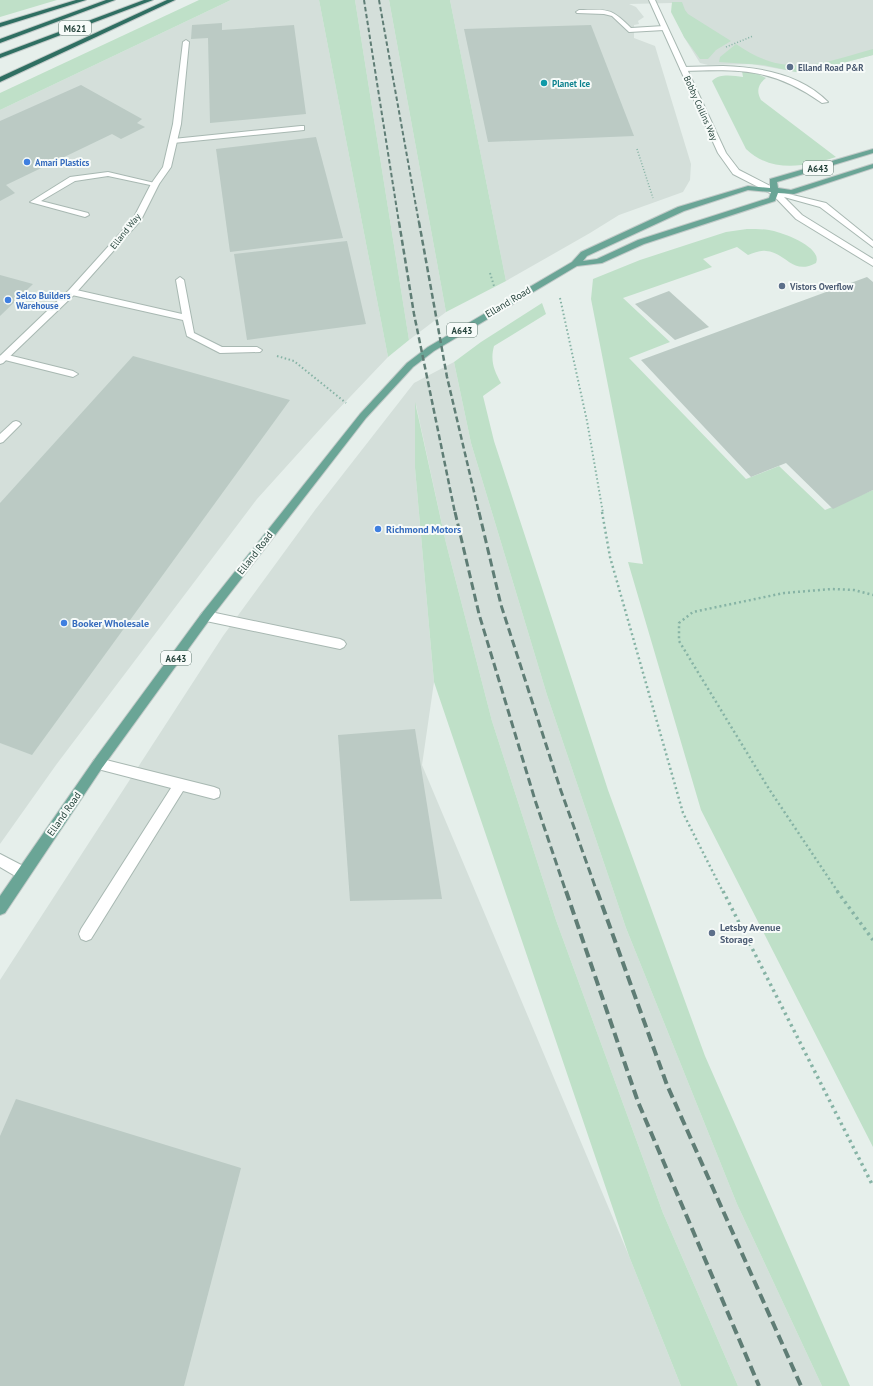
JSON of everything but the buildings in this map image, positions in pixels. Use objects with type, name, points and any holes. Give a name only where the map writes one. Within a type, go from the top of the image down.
[{"type":"highway","name":"M621","points":[[0,25],[83,0]]},
{"type":"highway","name":"M621","points":[[0,41],[112,0]]},
{"type":"highway","name":"M621","points":[[0,56],[150,0]]},
{"type":"highway","points":[[0,80],[172,0]]},
{"type":"main road","name":"Elland Road","points":[[575,264],[599,261],[647,240],[772,199],[775,192],[773,181],[873,151]]},
{"type":"main road","name":"Elland Road","points":[[0,908],[98,764],[206,616],[363,416],[392,382],[410,365],[431,349],[575,264],[584,254],[681,209],[748,188],[775,192],[791,192],[873,166]]},
{"type":"street","name":"Bobby Collins Way","points":[[652,0],[722,154],[736,172],[775,192]]},
{"type":"street","points":[[579,12],[605,12],[620,20],[629,30],[664,28]]},
{"type":"street","name":"Elland Way","points":[[2,359],[72,292],[137,220],[155,184],[167,167],[177,124],[186,42]]},
{"type":"street","points":[[683,69],[752,68],[791,80],[810,90],[824,102]]},
{"type":"street","points":[[173,141],[301,128]]},
{"type":"street","points":[[85,216],[34,202],[73,179],[108,174],[155,184]]},
{"type":"street","points":[[775,192],[823,205],[873,245]]},
{"type":"street","points":[[775,192],[799,217],[873,263]]},
{"type":"street","points":[[180,280],[190,334],[220,350],[257,350]]},
{"type":"street","points":[[72,292],[187,318]]},
{"type":"street","points":[[2,359],[73,374]]},
{"type":"street","points":[[0,440],[16,424]]},
{"type":"street","points":[[206,616],[340,644]]},
{"type":"street","points":[[98,764],[214,793]]},
{"type":"street","points":[[86,934],[180,785]]},
{"type":"street","points":[[0,860],[22,874]]},
{"type":"path","points":[[637,149],[661,219]]},
{"type":"path","points":[[546,280],[561,299],[587,421],[610,557],[683,813],[873,1186]]},
{"type":"path","points":[[257,350],[294,361],[363,416]]},
{"type":"path","points":[[873,595],[859,590],[807,589],[693,612],[679,623],[679,641],[769,789],[833,885],[873,940]]},
{"type":"shaded area","points":[[231,0],[319,0],[388,357],[331,417],[257,499],[56,765],[0,844],[0,110]]},
{"type":"shaded area","points":[[355,0],[389,0],[446,312],[409,340]]},
{"type":"shaded area","points":[[450,0],[873,0],[873,55],[820,69],[796,72],[752,64],[708,65],[700,63],[684,37],[672,3],[629,4],[636,7],[644,17],[638,21],[639,24],[634,25],[634,38],[655,46],[691,164],[690,180],[683,192],[619,215],[506,281]]},
{"type":"shaded area","points":[[454,362],[471,443],[547,695],[626,928],[737,1204],[822,1386],[738,1386],[663,1213],[556,920],[492,721],[446,543],[416,405],[415,468],[434,682],[422,765],[629,1256],[681,1386],[0,1386],[0,980],[223,636],[315,510],[414,383]]},
{"type":"green space","points":[[0,0],[57,0],[0,17]]},
{"type":"green space","points":[[199,0],[231,0],[0,110],[0,93]]},
{"type":"green space","points":[[319,0],[355,0],[409,340],[388,357]]},
{"type":"green space","points":[[389,0],[450,0],[506,281],[446,312]]},
{"type":"green space","points":[[672,2],[682,2],[688,14],[731,41],[716,50],[708,59],[700,59],[684,37],[671,12]]},
{"type":"green space","points":[[736,44],[754,55],[771,62],[787,65],[820,63],[873,49],[873,55],[820,69],[796,72],[763,65],[719,62],[720,57]]},
{"type":"green space","points":[[742,71],[756,73],[766,78],[761,83],[758,91],[761,100],[836,157],[824,161],[800,165],[777,165],[756,157],[746,149],[712,81],[715,78],[723,76],[743,77]]},
{"type":"green space","points":[[747,229],[764,229],[775,231],[800,241],[813,251],[817,257],[816,263],[801,267],[773,252],[762,251],[748,255],[737,247],[703,259],[712,267],[623,298],[670,342],[629,358],[746,479],[779,466],[825,510],[873,490],[873,1147],[701,810],[628,562],[643,564],[591,299],[593,279],[640,260],[726,232]]},
{"type":"green space","points":[[542,303],[546,314],[494,346],[492,356],[493,365],[501,383],[483,396],[494,441],[608,790],[705,1056],[850,1386],[822,1386],[737,1204],[626,928],[547,695],[471,443],[454,362],[481,342]]},
{"type":"green space","points":[[415,402],[446,543],[492,721],[556,920],[663,1213],[738,1386],[681,1386],[629,1256],[434,682],[415,468]]},
{"type":"railway","points":[[364,0],[399,223]]},
{"type":"railway","points":[[379,0],[419,223]]},
{"type":"railway","points":[[399,222],[414,314],[455,513]]},
{"type":"railway","points":[[419,222],[447,377],[479,513]]},
{"type":"railway","points":[[455,512],[479,614],[535,800],[566,892]]},
{"type":"railway","points":[[479,512],[501,605],[560,788],[597,892]]},
{"type":"railway","points":[[566,891],[638,1102],[759,1386]]},
{"type":"railway","points":[[597,891],[667,1085],[801,1386]]},
{"type":"place","name":"Elland Road P&R","points":[[790,67]]},
{"type":"place","name":"Planet Ice","points":[[544,83]]},
{"type":"place","name":"Amari Plastics","points":[[27,162]]},
{"type":"place","name":"Vistors Overflow","points":[[782,286]]},
{"type":"place","name":"Selco Builders Warehouse","points":[[8,300]]},
{"type":"place","name":"Richmond Motors","points":[[378,529]]},
{"type":"place","name":"Booker Wholesale","points":[[64,623]]},
{"type":"place","name":"Letsby Avenue Storage","points":[[712,933]]}]
